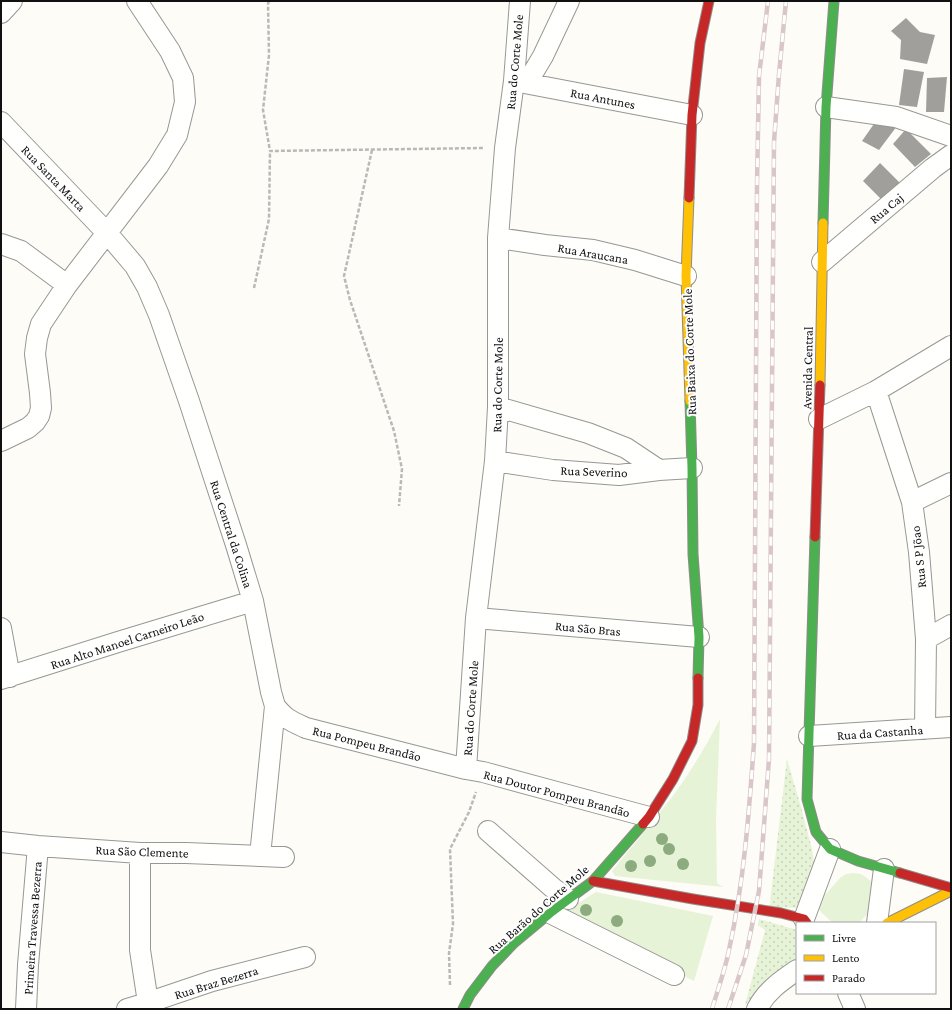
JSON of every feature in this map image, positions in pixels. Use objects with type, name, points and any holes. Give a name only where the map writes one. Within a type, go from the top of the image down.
[{"type":"street","points":[[1,13],[12,1]]},
{"type":"street","points":[[1,441],[28,428],[35,422],[41,408],[35,354],[36,338],[41,324],[67,285],[158,166],[177,135],[185,102],[183,78],[170,51],[137,1]]},
{"type":"street","name":"Rua do Corte Mole","points":[[475,771],[476,618],[495,461],[498,407],[498,238],[504,148],[520,82],[520,1]]},
{"type":"street","points":[[520,82],[543,56],[569,1]]},
{"type":"street","name":"Rua Baixa do Corte Mole","points":[[698,705],[699,637],[694,554],[686,276],[692,116],[700,43],[708,1]]},
{"type":"street","name":"Avenida Central","points":[[830,849],[816,832],[807,798],[819,420],[826,107],[834,1]]},
{"type":"street","name":"Rua Antunes","points":[[520,82],[692,116]]},
{"type":"street","points":[[826,107],[896,117],[951,136]]},
{"type":"street","name":"Rua Santa Marta","points":[[1,122],[107,233]]},
{"type":"street","name":"Rua Caj","points":[[822,262],[933,168],[951,155]]},
{"type":"street","name":"Rua Central da Colina","points":[[107,233],[135,266],[147,287],[159,315],[236,545],[253,601],[275,706],[260,856]]},
{"type":"street","name":"Rua Araucana","points":[[498,238],[592,250],[635,260],[686,276]]},
{"type":"street","points":[[1,244],[21,251],[67,285]]},
{"type":"street","points":[[819,420],[876,391],[951,346]]},
{"type":"street","name":"Rua S P Jõao","points":[[876,391],[912,502],[919,552],[926,639],[925,729]]},
{"type":"street","points":[[498,407],[588,433],[626,448],[659,470]]},
{"type":"street","name":"Rua Severino","points":[[495,461],[553,470],[619,475],[692,468]]},
{"type":"street","points":[[912,502],[951,483]]},
{"type":"street","name":"Rua Alto Manoel Carneiro Leão","points":[[6,678],[253,601]]},
{"type":"street","name":"Rua São Bras","points":[[476,618],[699,637]]},
{"type":"street","points":[[926,639],[951,624]]},
{"type":"street","points":[[1,628],[6,678]]},
{"type":"street","name":"Rua Barão do Corte Mole","points":[[463,1009],[470,995],[492,966],[514,943],[550,913],[593,881],[648,817],[673,779],[692,741],[698,705]]},
{"type":"street","name":"Rua Pompeu Brandão","points":[[275,706],[283,716],[306,728],[475,771]]},
{"type":"street","name":"Rua da Castanha","points":[[810,736],[951,727]]},
{"type":"street","name":"Rua Doutor Pompeu Brandão","points":[[475,771],[648,817]]},
{"type":"street","points":[[488,831],[568,900]]},
{"type":"street","name":"Rua São Clemente","points":[[1,842],[140,853],[186,853],[284,857]]},
{"type":"street","name":"Primeira Travessa Bezerra","points":[[26,1009],[28,965],[38,846]]},
{"type":"street","points":[[593,881],[782,913],[806,921],[830,849],[848,858],[951,889]]},
{"type":"street","points":[[140,853],[140,950],[148,1006]]},
{"type":"street","points":[[877,922],[884,869]]},
{"type":"street","points":[[890,922],[951,889]]},
{"type":"street","points":[[550,913],[674,975]]},
{"type":"street","name":"Rua Braz Bezerra","points":[[127,1009],[148,1006],[212,982],[304,957]]},
{"type":"street","points":[[757,1009],[769,991],[796,971]]},
{"type":"street","points":[[848,994],[855,1009]]},
{"type":"path","points":[[254,288],[269,219],[270,151],[263,110],[269,55],[269,1]]},
{"type":"path","points":[[270,151],[504,148]]},
{"type":"path","points":[[372,150],[344,276],[350,300],[394,431],[402,469],[399,506]]},
{"type":"path","points":[[450,989],[449,953],[453,924],[450,849],[469,812],[475,771]]},
{"type":"green space","points":[[720,719],[716,820],[717,883],[723,887],[615,876],[612,871],[679,788],[698,759]]},
{"type":"green space","points":[[787,759],[812,849],[816,875],[799,908],[770,907]]},
{"type":"green space","points":[[856,873],[866,877],[873,883],[872,909],[860,922],[832,922],[817,907],[822,896],[826,894],[840,878],[846,874]]},
{"type":"green space","points":[[596,892],[713,916],[694,981],[561,914]]},
{"type":"green space","points":[[759,919],[796,930],[796,966],[758,992],[745,1005],[765,930],[758,925]]},
{"type":"building","points":[[906,18],[920,32],[935,35],[927,64],[900,59],[901,40],[891,31]]},
{"type":"building","points":[[904,69],[924,72],[917,107],[899,105]]},
{"type":"building","points":[[947,77],[944,112],[926,112],[927,78]]},
{"type":"building","points":[[876,121],[897,126],[879,150],[862,141]]},
{"type":"building","points":[[906,129],[931,154],[915,167],[893,144]]},
{"type":"building","points":[[880,163],[901,184],[883,201],[863,181]]},
{"type":"railway","points":[[712,1009],[727,957],[739,899],[748,821],[754,743],[759,76],[768,1]]},
{"type":"railway","points":[[728,1009],[746,955],[759,891],[769,759],[774,142],[786,1]]},
{"type":"traffic: fast","points":[[823,223],[826,107],[834,1]]},
{"type":"traffic: fast","points":[[690,401],[693,554],[699,637],[698,678]]},
{"type":"traffic: fast","points":[[815,537],[807,799],[816,832],[830,849],[858,861],[900,873]]},
{"type":"traffic: fast","points":[[463,1009],[470,995],[492,966],[514,943],[550,913],[593,881],[643,824]]},
{"type":"traffic: slow","points":[[689,198],[686,276],[690,401]]},
{"type":"traffic: slow","points":[[820,385],[823,223]]},
{"type":"traffic: slow","points":[[889,922],[951,891]]},
{"type":"traffic: jam","points":[[689,198],[692,115],[700,43],[709,1]]},
{"type":"traffic: jam","points":[[815,537],[820,385]]},
{"type":"traffic: jam","points":[[643,824],[673,779],[692,741],[698,705],[698,678]]},
{"type":"traffic: jam","points":[[900,873],[951,888]]},
{"type":"traffic: jam","points":[[593,881],[781,913],[804,919],[806,922]]}]
